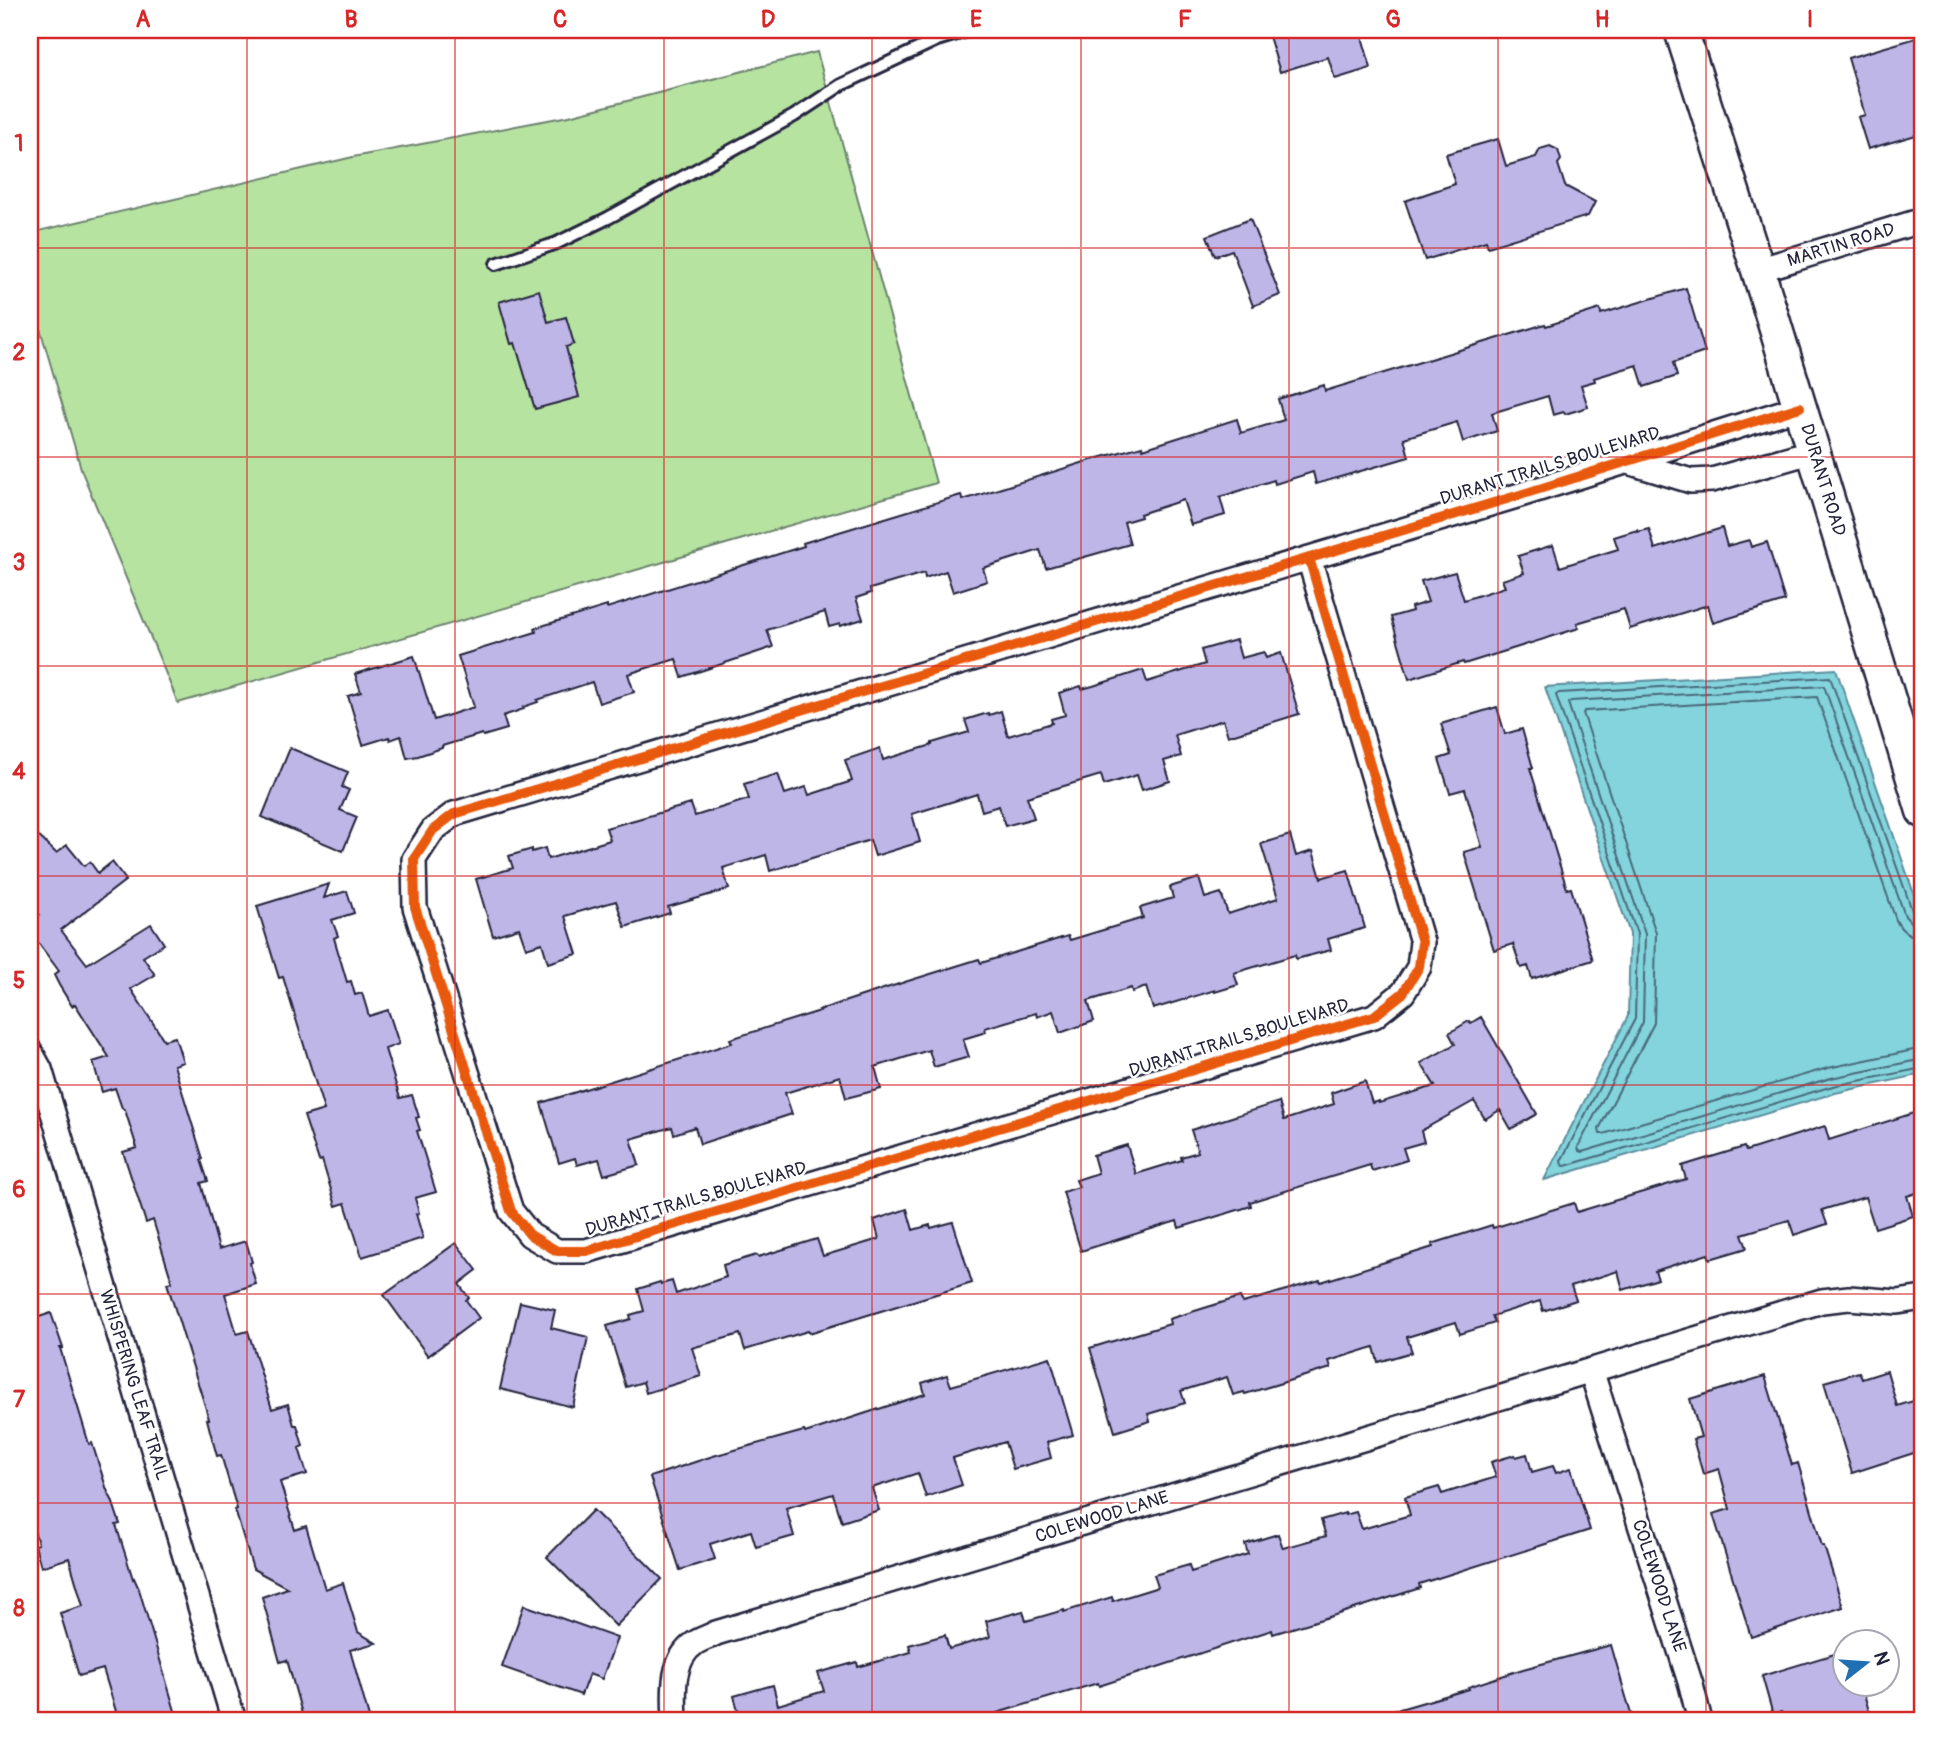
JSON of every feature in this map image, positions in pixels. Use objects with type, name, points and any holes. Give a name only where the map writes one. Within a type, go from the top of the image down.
[{"type":"street","name":"DURANT ROAD","points":[[1681,30],[1814,450],[1923,811]]},
{"type":"street","name":"MARTIN ROAD","points":[[1758,270],[1923,220]]},
{"type":"street","name":"DURANT TRAILS BOULEVARD","points":[[1309,558],[1422,942],[1419,967],[1403,993],[1374,1016],[586,1251],[556,1251],[530,1235],[511,1211],[415,907],[414,859],[433,830],[454,814],[1309,558],[1800,407]]},
{"type":"street","points":[[1625,461],[1691,481],[1712,480],[1814,450]]},
{"type":"street","name":"WHISPERING LEAF TRAIL","points":[[30,1051],[40,1069],[234,1721]]},
{"type":"street","name":"COLEWOOD LANE","points":[[675,1721],[675,1678],[682,1658],[694,1644],[716,1633],[1822,1301],[1849,1298],[1898,1302],[1923,1298]]},
{"type":"street","name":"COLEWOOD LANE","points":[[1898,1302],[1923,1316]]},
{"type":"street","name":"COLEWOOD LANE","points":[[1591,1370],[1700,1721]]},
{"type":"lane","points":[[496,264],[557,243],[608,218],[794,116],[841,85],[937,40],[970,30]]},
{"type":"green space","points":[[817,52],[936,483],[178,703],[82,472],[30,294],[30,233],[353,157],[569,116]]},
{"type":"water","points":[[1836,669],[1923,920],[1923,1074],[1835,1093],[1544,1180],[1628,1016],[1630,934],[1545,687]]},
{"type":"building","points":[[1280,30],[1360,30],[1371,68],[1335,79],[1328,57],[1280,72],[1268,33]]},
{"type":"building","points":[[1923,36],[1923,133],[1868,149],[1858,117],[1865,115],[1848,58]]},
{"type":"building","points":[[1498,139],[1506,166],[1536,157],[1540,149],[1550,146],[1558,150],[1561,160],[1558,164],[1565,186],[1595,202],[1588,216],[1488,247],[1486,241],[1425,260],[1405,201],[1455,184],[1446,154]]},
{"type":"building","points":[[1250,219],[1280,295],[1253,306],[1232,250],[1215,256],[1207,236]]},
{"type":"building","points":[[1686,288],[1705,352],[1673,363],[1677,376],[1644,387],[1637,365],[1594,378],[1595,381],[1581,385],[1588,407],[1553,415],[1548,396],[1492,413],[1497,431],[1463,442],[1457,422],[1404,438],[1409,457],[1316,484],[1313,472],[1275,484],[1274,480],[1220,497],[1225,515],[1191,525],[1183,500],[1124,522],[1130,544],[1046,568],[1040,550],[983,568],[987,581],[953,592],[946,571],[925,578],[924,573],[870,589],[871,593],[856,598],[863,619],[829,627],[825,612],[767,630],[773,647],[682,677],[676,659],[628,674],[634,692],[599,703],[592,682],[537,700],[538,702],[523,707],[524,709],[503,716],[507,729],[442,746],[418,756],[407,758],[401,736],[363,745],[348,696],[361,692],[355,674],[414,656],[434,720],[474,707],[458,656],[536,632],[535,628],[607,608],[804,546],[803,543],[961,495],[963,500],[1088,461],[1142,446],[1143,449],[1237,419],[1241,433],[1284,420],[1278,399],[1324,385],[1325,391],[1545,324],[1546,326],[1600,309],[1601,314]]},
{"type":"building","points":[[539,290],[548,322],[566,317],[574,344],[566,347],[579,397],[535,409],[499,302]]},
{"type":"building","points":[[1722,528],[1727,546],[1749,540],[1751,547],[1767,542],[1785,601],[1713,623],[1708,605],[1630,629],[1624,609],[1577,623],[1579,628],[1409,679],[1391,617],[1412,611],[1411,607],[1428,602],[1421,581],[1455,572],[1464,600],[1505,587],[1502,580],[1524,573],[1518,556],[1553,545],[1560,567],[1618,549],[1614,537],[1637,530],[1649,529],[1655,549]]},
{"type":"building","points":[[1236,640],[1241,658],[1264,652],[1266,658],[1281,653],[1299,714],[1228,736],[1223,720],[1175,735],[1181,756],[1164,761],[1170,781],[1142,790],[1137,775],[1104,785],[1101,775],[1027,797],[1034,818],[1005,826],[999,806],[982,811],[977,794],[912,814],[920,842],[875,856],[870,840],[770,871],[766,855],[723,868],[729,889],[668,907],[670,913],[625,927],[616,901],[565,916],[577,954],[548,963],[542,943],[526,948],[519,928],[493,936],[476,879],[513,868],[509,856],[545,848],[548,859],[610,840],[606,828],[691,804],[695,816],[749,799],[744,784],[778,774],[785,794],[806,787],[809,795],[852,781],[845,760],[880,748],[883,760],[932,745],[969,732],[965,720],[988,713],[989,715],[1001,711],[1008,736],[1052,723],[1051,719],[1065,715],[1059,693],[1081,686],[1082,689],[1093,686],[1143,670],[1147,682],[1205,664],[1201,650]]},
{"type":"building","points":[[1497,707],[1505,734],[1522,729],[1533,768],[1530,768],[1567,889],[1571,888],[1593,960],[1532,979],[1528,966],[1521,968],[1513,944],[1494,950],[1464,852],[1482,847],[1465,789],[1450,793],[1439,759],[1451,755],[1441,724]]},
{"type":"building","points":[[290,748],[348,772],[342,787],[349,790],[340,810],[357,817],[343,851],[262,817]]},
{"type":"building","points":[[30,828],[56,853],[67,845],[84,866],[90,862],[98,873],[112,862],[126,880],[61,930],[87,964],[151,924],[164,944],[143,957],[155,975],[131,989],[164,1040],[175,1037],[183,1062],[174,1065],[203,1159],[201,1160],[208,1181],[201,1183],[219,1249],[246,1241],[256,1284],[225,1294],[237,1334],[248,1331],[272,1409],[288,1404],[294,1425],[297,1425],[303,1446],[299,1448],[307,1474],[280,1482],[295,1530],[306,1526],[325,1589],[343,1583],[358,1632],[376,1643],[350,1650],[370,1721],[304,1721],[287,1660],[280,1662],[262,1597],[288,1588],[253,1569],[221,1455],[217,1456],[209,1419],[167,1283],[172,1282],[153,1220],[146,1223],[123,1152],[137,1148],[115,1088],[102,1092],[93,1062],[109,1057],[75,1004],[72,1006],[54,975],[59,971],[30,932],[30,922],[39,915],[30,903]]},
{"type":"building","points":[[1290,835],[1296,856],[1313,851],[1321,878],[1348,870],[1365,928],[1328,939],[1331,950],[1296,959],[1295,955],[1234,973],[1238,985],[1153,1009],[1146,987],[1132,992],[1131,988],[1088,1001],[1094,1021],[1060,1033],[1053,1011],[1037,1017],[1036,1013],[985,1028],[986,1032],[963,1039],[969,1057],[934,1067],[929,1050],[875,1067],[881,1089],[846,1098],[840,1076],[785,1093],[792,1114],[700,1144],[695,1127],[674,1134],[672,1127],[631,1139],[639,1165],[604,1175],[599,1159],[577,1165],[575,1158],[559,1163],[541,1103],[732,1043],[730,1039],[979,959],[981,963],[1068,936],[1070,940],[1143,918],[1140,908],[1173,898],[1170,887],[1199,878],[1205,898],[1221,893],[1228,914],[1278,898],[1261,844]]},
{"type":"building","points":[[329,884],[324,898],[347,891],[354,913],[332,920],[338,936],[334,938],[347,982],[351,981],[355,995],[362,993],[369,1016],[388,1010],[399,1044],[385,1049],[400,1098],[412,1095],[419,1117],[416,1118],[420,1130],[417,1131],[436,1192],[415,1198],[419,1213],[416,1214],[423,1238],[362,1257],[345,1203],[336,1206],[322,1160],[319,1161],[304,1116],[324,1110],[283,977],[279,978],[257,906]]},
{"type":"building","points":[[1481,1017],[1537,1114],[1511,1129],[1500,1110],[1485,1119],[1474,1101],[1421,1131],[1424,1142],[1403,1148],[1407,1160],[1372,1171],[1370,1165],[1250,1202],[1251,1206],[1179,1228],[1177,1221],[1081,1251],[1063,1192],[1079,1187],[1076,1180],[1098,1173],[1093,1155],[1127,1145],[1136,1174],[1182,1160],[1181,1157],[1198,1152],[1191,1130],[1279,1102],[1284,1120],[1334,1104],[1331,1093],[1365,1081],[1372,1103],[1435,1086],[1421,1063],[1455,1044],[1449,1033]]},
{"type":"building","points":[[1923,1110],[1923,1191],[1907,1196],[1913,1216],[1875,1228],[1865,1197],[1822,1210],[1827,1224],[1794,1235],[1789,1220],[1742,1234],[1747,1248],[1710,1259],[1708,1254],[1655,1271],[1658,1279],[1623,1290],[1618,1271],[1571,1286],[1576,1300],[1543,1311],[1540,1301],[1492,1316],[1495,1323],[1460,1334],[1456,1322],[1407,1337],[1412,1352],[1378,1362],[1374,1347],[1329,1361],[1331,1368],[1245,1394],[1233,1395],[1227,1377],[1181,1391],[1185,1403],[1148,1414],[1150,1421],[1115,1432],[1090,1348],[1170,1324],[1169,1319],[1240,1297],[1243,1303],[1320,1280],[1321,1282],[1433,1247],[1432,1244],[1492,1225],[1493,1228],[1574,1203],[1577,1212],[1686,1179],[1682,1166],[1744,1147],[1746,1151],[1825,1126],[1829,1140]]},
{"type":"building","points":[[907,1209],[913,1230],[953,1222],[972,1283],[745,1350],[740,1334],[692,1348],[701,1376],[646,1393],[643,1382],[626,1387],[607,1326],[631,1319],[630,1315],[644,1311],[638,1289],[672,1281],[676,1294],[726,1277],[723,1265],[817,1239],[823,1256],[879,1239],[874,1220]]},
{"type":"building","points":[[456,1243],[477,1270],[459,1284],[479,1318],[428,1356],[384,1295]]},
{"type":"building","points":[[520,1302],[555,1310],[551,1328],[588,1337],[573,1407],[500,1389]]},
{"type":"building","points":[[51,1313],[89,1444],[92,1443],[120,1524],[116,1525],[133,1579],[139,1589],[178,1721],[119,1721],[103,1669],[79,1676],[60,1613],[83,1606],[69,1558],[41,1567],[30,1516],[30,1320]]},
{"type":"building","points":[[1050,1357],[1073,1435],[1047,1442],[1051,1458],[1013,1469],[1005,1442],[953,1458],[962,1485],[926,1497],[918,1473],[872,1488],[879,1510],[842,1522],[833,1494],[786,1508],[794,1536],[756,1547],[751,1531],[710,1544],[715,1559],[680,1570],[650,1477],[713,1456],[804,1431],[805,1433],[925,1394],[922,1383],[947,1375],[951,1386]]},
{"type":"building","points":[[1887,1371],[1897,1406],[1923,1398],[1923,1450],[1852,1473],[1824,1382],[1859,1372],[1862,1379]]},
{"type":"building","points":[[1765,1376],[1792,1465],[1798,1463],[1843,1607],[1751,1637],[1713,1514],[1730,1509],[1719,1469],[1703,1474],[1693,1439],[1701,1437],[1690,1399]]},
{"type":"building","points":[[1527,1454],[1532,1472],[1553,1466],[1556,1473],[1571,1468],[1590,1530],[1419,1584],[1420,1588],[1332,1616],[1273,1634],[1272,1630],[1099,1686],[1098,1683],[997,1713],[1000,1721],[741,1721],[734,1696],[773,1685],[778,1705],[824,1691],[818,1673],[857,1662],[858,1667],[911,1652],[909,1645],[945,1635],[949,1649],[990,1637],[986,1621],[1023,1611],[1026,1621],[1112,1597],[1113,1601],[1158,1587],[1154,1575],[1189,1565],[1191,1572],[1248,1554],[1245,1544],[1278,1534],[1283,1548],[1326,1536],[1321,1520],[1356,1512],[1362,1529],[1410,1515],[1405,1497],[1439,1487],[1442,1494],[1496,1477],[1491,1462]]},
{"type":"building","points":[[593,1510],[662,1579],[616,1626],[547,1557]]},
{"type":"building","points":[[524,1605],[617,1638],[602,1679],[589,1674],[581,1695],[502,1667]]},
{"type":"building","points":[[1611,1645],[1633,1721],[1380,1721],[1379,1715],[1469,1689],[1468,1687],[1523,1669]]},
{"type":"building","points":[[1830,1655],[1830,1698],[1865,1698],[1872,1721],[1783,1721],[1781,1712],[1773,1715],[1762,1676]]},
{"type":"cycle path","points":[[1309,558],[1422,942],[1419,967],[1403,993],[1374,1016],[586,1251],[557,1251],[530,1235],[511,1211],[415,907],[414,859],[433,830],[454,814],[1520,495],[1800,407]]}]
